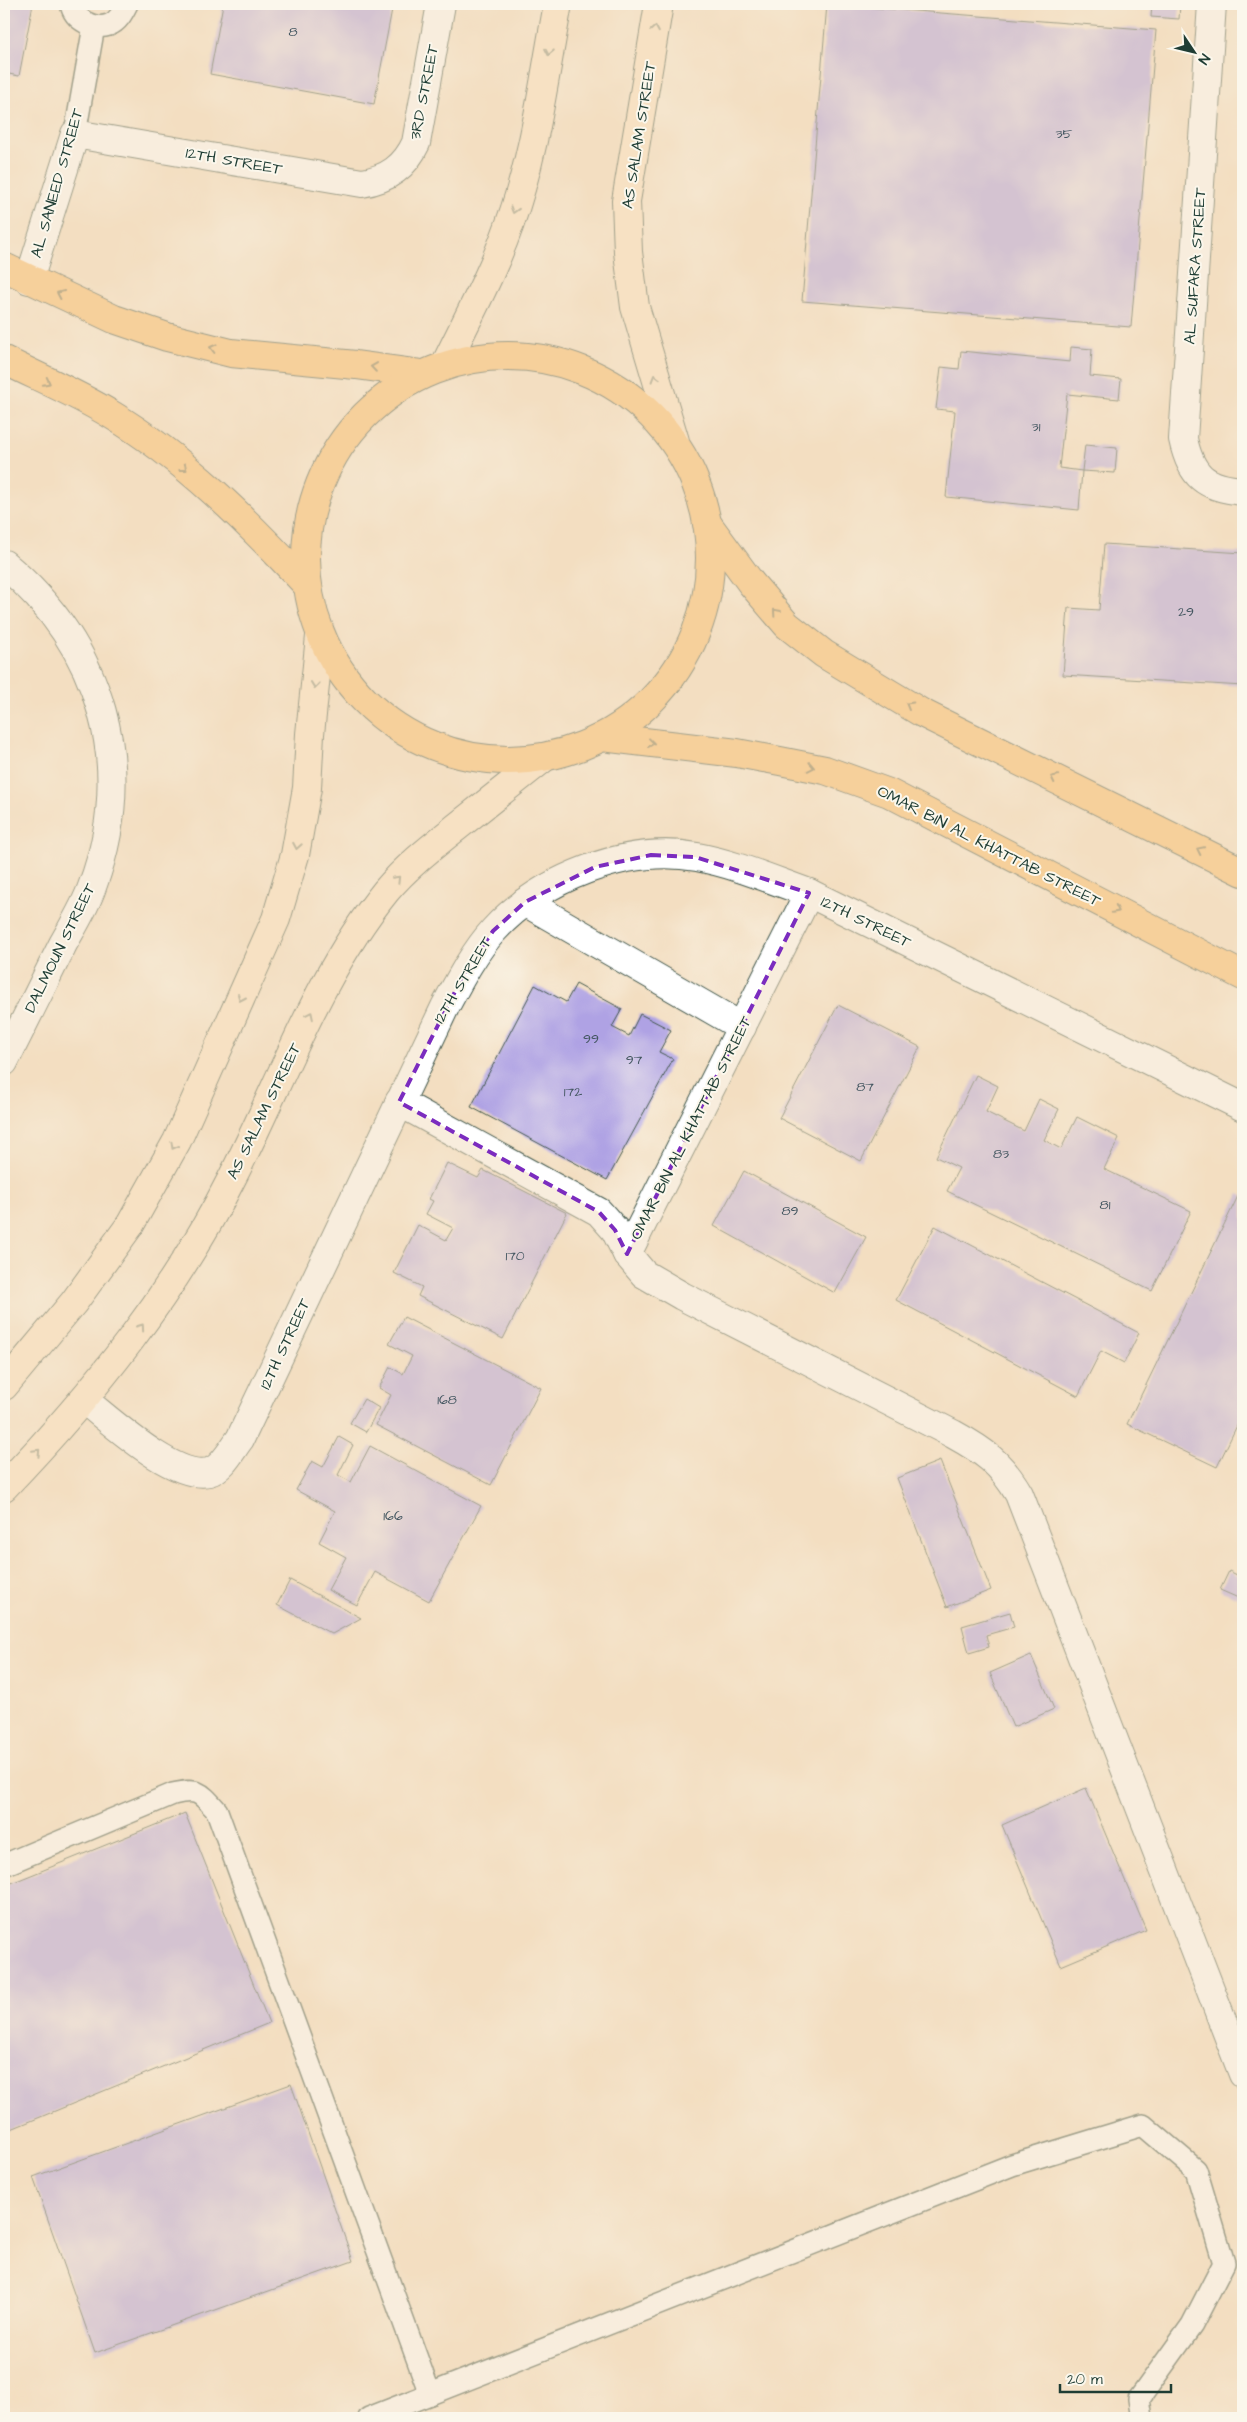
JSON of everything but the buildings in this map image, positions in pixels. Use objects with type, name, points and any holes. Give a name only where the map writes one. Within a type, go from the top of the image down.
[{"type":"main road","points":[[4,267],[114,318],[167,337],[231,352],[356,365],[434,369],[496,354],[548,358],[597,375],[640,403],[675,441],[696,480],[708,523],[710,574],[700,623],[677,669],[644,708],[602,737],[575,750],[545,757],[476,759],[410,737],[357,695],[320,636],[306,584],[308,520],[330,460],[370,409],[434,369]]},
{"type":"main road","points":[[4,360],[112,415],[153,443],[206,485],[255,529],[306,584]]},
{"type":"main road","points":[[708,523],[751,583],[787,625],[824,654],[922,713],[1243,872]]},
{"type":"main road","name":"OMAR BIN AL KHATTAB STREET","points":[[602,737],[737,753],[780,761],[825,770],[889,792],[1243,976]]},
{"type":"street","name":"3RD STREET","points":[[393,172],[409,158],[416,143],[442,4]]},
{"type":"street","points":[[434,369],[490,272],[509,226],[528,166],[558,4]]},
{"type":"street","name":"AS SALAM STREET","points":[[660,4],[626,201],[628,252],[635,307],[675,441]]},
{"type":"street","name":"AL SUFARA STREET","points":[[1212,4],[1183,439],[1188,460],[1200,478],[1216,486],[1243,491]]},
{"type":"street","name":"12TH STREET","points":[[74,134],[362,183],[379,180],[393,172]]},
{"type":"street","name":"AL SANEED STREET","points":[[29,280],[74,134]]},
{"type":"street","name":"DALMOUN STREET","points":[[4,564],[29,585],[59,620],[84,660],[100,704],[110,749],[112,796],[105,843],[92,888],[4,1062]]},
{"type":"street","points":[[4,1386],[74,1302],[130,1224],[177,1140],[276,919],[295,855],[307,788],[310,734],[320,636]]},
{"type":"street","name":"AS SALAM STREET","points":[[4,1487],[84,1400],[132,1340],[185,1264],[233,1177],[343,950],[387,890],[411,865],[545,757]]},
{"type":"street","name":"12TH STREET","points":[[84,1400],[164,1461],[193,1473],[210,1472],[221,1464],[240,1439],[444,1007],[467,968],[493,931],[525,902],[557,882],[595,867],[651,855],[695,857],[720,863],[809,893],[1243,1107]]},
{"type":"street","name":"OMAR BIN AL KHATTAB STREET","points":[[627,1254],[809,893]]},
{"type":"street","points":[[525,902],[742,1027]]},
{"type":"street","points":[[399,1102],[599,1212],[615,1230],[627,1254],[644,1274],[682,1296],[953,1434],[984,1451],[1006,1472],[1019,1494],[1243,2074]]},
{"type":"lane","points":[[71,4],[72,9],[80,20],[94,26],[110,25],[122,15],[127,4]]},
{"type":"lane","name":"AL SANEED STREET","points":[[74,134],[94,26]]},
{"type":"lane","points":[[4,1865],[173,1794],[191,1790],[204,1796],[217,1811],[430,2394]]},
{"type":"lane","points":[[369,2418],[1012,2165],[1144,2126],[1196,2170],[1224,2263],[1192,2325],[1139,2398],[1142,2418]]},
{"type":"highlighted area","points":[[651,855],[695,857],[809,893],[627,1254],[615,1230],[599,1212],[399,1102],[467,968],[493,931],[525,902],[595,867]]}]
